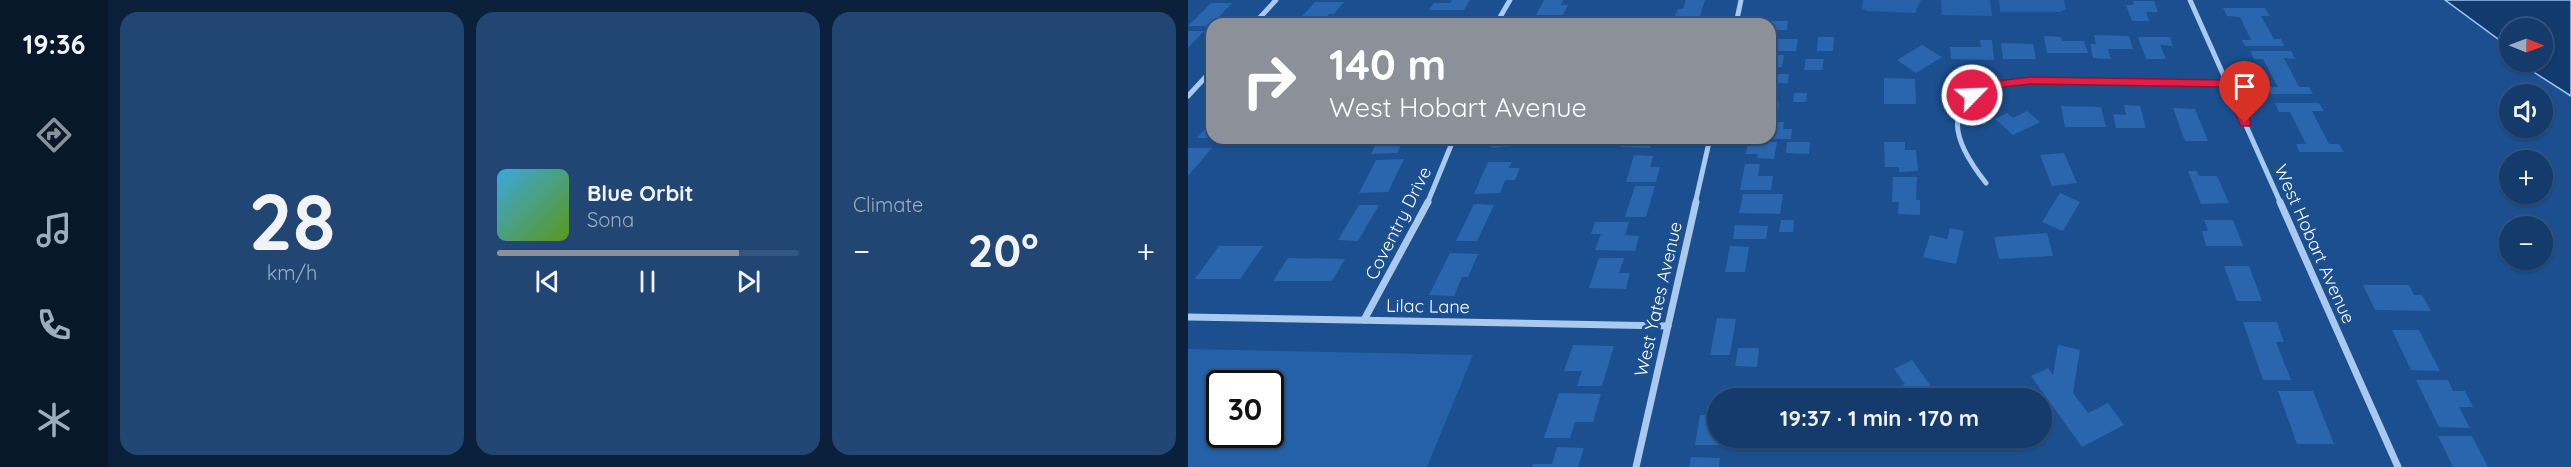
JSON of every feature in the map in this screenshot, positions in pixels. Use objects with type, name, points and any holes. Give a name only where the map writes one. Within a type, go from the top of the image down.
[{"type":"street","points":[[1260,18],[1276,0]]},
{"type":"street","points":[[1500,18],[1510,0]]},
{"type":"street","points":[[1737,18],[1741,0]]},
{"type":"street","name":"West Hobart Avenue","points":[[2190,0],[2398,467]]},
{"type":"street","points":[[1188,96],[1206,76]]},
{"type":"street","points":[[1986,183],[1961,150],[1956,126],[1956,118],[1962,106],[1972,95],[1985,87],[2002,82],[2030,80],[2227,83]]},
{"type":"street","name":"Coventry Drive","points":[[1364,320],[1428,203],[1452,144]]},
{"type":"street","name":"West Yates Avenue","points":[[1636,467],[1709,144]]},
{"type":"street","name":"Lilac Lane","points":[[1188,317],[1668,326]]},
{"type":"shaded area","points":[[1863,0],[1921,0],[1915,13],[1866,11],[1862,8]]},
{"type":"shaded area","points":[[1941,0],[1990,0],[1992,16],[1942,15]]},
{"type":"shaded area","points":[[1999,0],[2064,0],[2066,9],[2060,12],[2000,12]]},
{"type":"shaded area","points":[[2445,0],[2571,0],[2571,96],[2534,72],[2553,72],[2553,18],[2499,18],[2499,40]]},
{"type":"shaded area","points":[[1188,349],[1473,355],[1427,467],[1188,467]]},
{"type":"building","points":[[1452,0],[1470,0],[1464,10],[1429,10],[1434,3],[1450,3]]},
{"type":"building","points":[[1544,0],[1563,0],[1561,5],[1568,5],[1563,15],[1536,15]]},
{"type":"building","points":[[1686,0],[1705,0],[1700,16],[1675,16],[1678,9],[1683,9]]},
{"type":"building","points":[[2133,1],[2154,1],[2158,12],[2146,12],[2149,21],[2132,21],[2126,5],[2134,5]]},
{"type":"building","points":[[1315,2],[1344,2],[1334,14],[1329,14],[1326,18],[1300,18]]},
{"type":"building","points":[[1211,3],[1232,3],[1218,18],[1206,18],[1206,26],[1188,26]]},
{"type":"building","points":[[2223,8],[2265,8],[2270,16],[2261,16],[2274,39],[2281,39],[2284,46],[2245,46],[2242,40],[2251,40],[2240,17],[2227,16]]},
{"type":"building","points":[[1776,21],[1788,21],[1787,30],[1776,30]]},
{"type":"building","points":[[1188,31],[1204,31],[1188,48]]},
{"type":"building","points":[[2094,35],[2129,36],[2133,49],[2108,49],[2111,59],[2093,58],[2090,44],[2096,44]]},
{"type":"building","points":[[2044,36],[2061,37],[2062,41],[2084,41],[2088,53],[2047,53]]},
{"type":"building","points":[[1818,37],[1834,37],[1833,51],[1817,51]]},
{"type":"building","points":[[2138,37],[2170,37],[2173,46],[2160,45],[2166,59],[2146,59]]},
{"type":"building","points":[[1776,39],[1798,39],[1796,51],[1776,51]]},
{"type":"building","points":[[1980,40],[1992,40],[1994,60],[1951,59],[1950,47],[1981,47]]},
{"type":"building","points":[[2001,43],[2033,44],[2036,59],[2003,59]]},
{"type":"building","points":[[1922,45],[1942,57],[1916,73],[1897,60]]},
{"type":"building","points":[[2250,51],[2291,51],[2295,59],[2284,58],[2299,87],[2309,87],[2313,94],[2271,94],[2268,87],[2278,87],[2263,59],[2254,59]]},
{"type":"building","points":[[1776,55],[1784,55],[1782,67],[1776,67]]},
{"type":"building","points":[[1806,59],[1824,59],[1822,70],[1804,70]]},
{"type":"building","points":[[1776,74],[1789,74],[1788,83],[1778,83],[1777,88]]},
{"type":"building","points":[[1884,78],[1915,79],[1916,104],[1884,104]]},
{"type":"building","points":[[1794,93],[1807,93],[1806,102],[1793,102]]},
{"type":"building","points":[[1776,103],[1779,103],[1778,112],[1776,112]]},
{"type":"building","points":[[2275,103],[2319,103],[2324,111],[2312,111],[2329,144],[2339,144],[2344,152],[2299,152],[2296,144],[2306,144],[2290,112],[2279,112]]},
{"type":"building","points":[[2124,105],[2140,106],[2146,128],[2116,128],[2113,114],[2126,115]]},
{"type":"building","points":[[2061,106],[2101,107],[2106,127],[2065,127]]},
{"type":"building","points":[[2173,108],[2195,109],[2208,141],[2185,141]]},
{"type":"building","points":[[2027,111],[2040,122],[2013,135],[1995,119],[2007,113],[2013,118]]},
{"type":"building","points":[[1776,122],[1784,122],[1783,129],[1792,129],[1791,139],[1776,139]]},
{"type":"building","points":[[1206,128],[1206,138],[1197,138]]},
{"type":"building","points":[[1777,142],[1774,159],[1757,158],[1758,154],[1746,154],[1748,144],[1776,144]]},
{"type":"building","points":[[1787,142],[1810,142],[1809,154],[1786,153]]},
{"type":"building","points":[[1884,142],[1905,142],[1905,150],[1916,150],[1918,171],[1899,172],[1899,167],[1885,167]]},
{"type":"building","points":[[1376,144],[1401,144],[1397,153],[1371,154]]},
{"type":"building","points":[[1492,144],[1521,144],[1521,145],[1491,148]]},
{"type":"building","points":[[1622,144],[1651,144],[1650,148],[1621,147]]},
{"type":"building","points":[[1212,148],[1188,176],[1188,149]]},
{"type":"building","points":[[2064,153],[2077,183],[2052,186],[2040,155]]},
{"type":"building","points":[[1634,155],[1653,156],[1650,167],[1660,167],[1656,182],[1626,182]]},
{"type":"building","points":[[1404,159],[1388,192],[1359,193],[1376,160]]},
{"type":"building","points":[[1488,162],[1512,162],[1509,168],[1520,168],[1515,180],[1505,180],[1500,193],[1474,194]]},
{"type":"building","points":[[1745,164],[1760,164],[1758,176],[1773,176],[1771,190],[1740,190]]},
{"type":"building","points":[[2188,171],[2197,171],[2199,176],[2217,176],[2229,203],[2201,204]]},
{"type":"building","points":[[1893,177],[1917,177],[1916,200],[1920,200],[1920,215],[1898,214],[1899,202],[1892,202]]},
{"type":"building","points":[[1635,186],[1655,186],[1646,217],[1625,217]]},
{"type":"building","points":[[2060,193],[2080,202],[2063,231],[2042,222]]},
{"type":"building","points":[[1743,194],[1783,194],[1780,214],[1739,213]]},
{"type":"building","points":[[1474,204],[1494,205],[1477,241],[1456,241]]},
{"type":"building","points":[[1359,205],[1379,205],[1358,241],[1338,240]]},
{"type":"building","points":[[1781,220],[1794,220],[1793,232],[1779,232]]},
{"type":"building","points":[[2204,220],[2233,220],[2243,246],[2206,246],[2202,231],[2208,231]]},
{"type":"building","points":[[1595,222],[1629,222],[1625,235],[1639,236],[1635,251],[1595,250],[1601,234],[1591,234]]},
{"type":"building","points":[[1735,225],[1768,226],[1766,239],[1733,239]]},
{"type":"building","points":[[1950,228],[1964,231],[1956,264],[1923,257],[1930,235],[1947,239]]},
{"type":"building","points":[[2047,233],[2053,256],[1999,259],[1994,237]]},
{"type":"building","points":[[1219,246],[1263,246],[1240,279],[1195,279]]},
{"type":"building","points":[[1730,246],[1749,247],[1745,272],[1725,272]]},
{"type":"building","points":[[1450,253],[1478,254],[1468,277],[1462,277],[1454,296],[1429,295]]},
{"type":"building","points":[[1288,258],[1345,259],[1332,281],[1273,281]]},
{"type":"building","points":[[1599,258],[1624,258],[1619,273],[1630,273],[1626,289],[1589,288]]},
{"type":"building","points":[[2224,266],[2249,266],[2262,301],[2237,301]]},
{"type":"building","points":[[2363,285],[2409,285],[2414,295],[2422,295],[2431,311],[2375,310]]},
{"type":"building","points":[[1717,318],[1736,319],[1730,355],[1710,355]]},
{"type":"building","points":[[2243,322],[2277,322],[2284,342],[2276,342],[2291,380],[2263,380]]},
{"type":"building","points":[[2392,330],[2419,330],[2440,371],[2411,370]]},
{"type":"building","points":[[1573,345],[1614,346],[1602,386],[1577,386],[1582,371],[1564,371]]},
{"type":"building","points":[[2058,345],[2080,350],[2073,393],[2088,413],[2108,403],[2124,425],[2082,447],[2052,405],[2052,388],[2040,388],[2031,376],[2048,368],[2053,375]]},
{"type":"building","points":[[1738,348],[1759,348],[1757,367],[1735,366]]},
{"type":"building","points":[[1912,360],[1932,388],[1898,388],[1905,384],[1894,369]]},
{"type":"building","points":[[2416,380],[2448,380],[2453,391],[2465,391],[2473,407],[2459,407],[2470,428],[2439,427]]},
{"type":"building","points":[[2278,391],[2313,391],[2334,444],[2297,444]]},
{"type":"building","points":[[1559,393],[1601,394],[1593,422],[1575,422],[1570,438],[1544,438]]},
{"type":"building","points":[[1700,415],[1707,415],[1707,445],[1695,445]]},
{"type":"building","points":[[2438,436],[2472,436],[2488,467],[2453,467]]},
{"type":"building","points":[[1557,447],[1584,448],[1578,467],[1532,467],[1533,464],[1552,464]]},
{"type":"building","points":[[1691,457],[1720,458],[1719,467],[1689,467]]},
{"type":"route","points":[[1972,95],[1993,84],[2030,80],[2227,83],[2245,123]]}]
